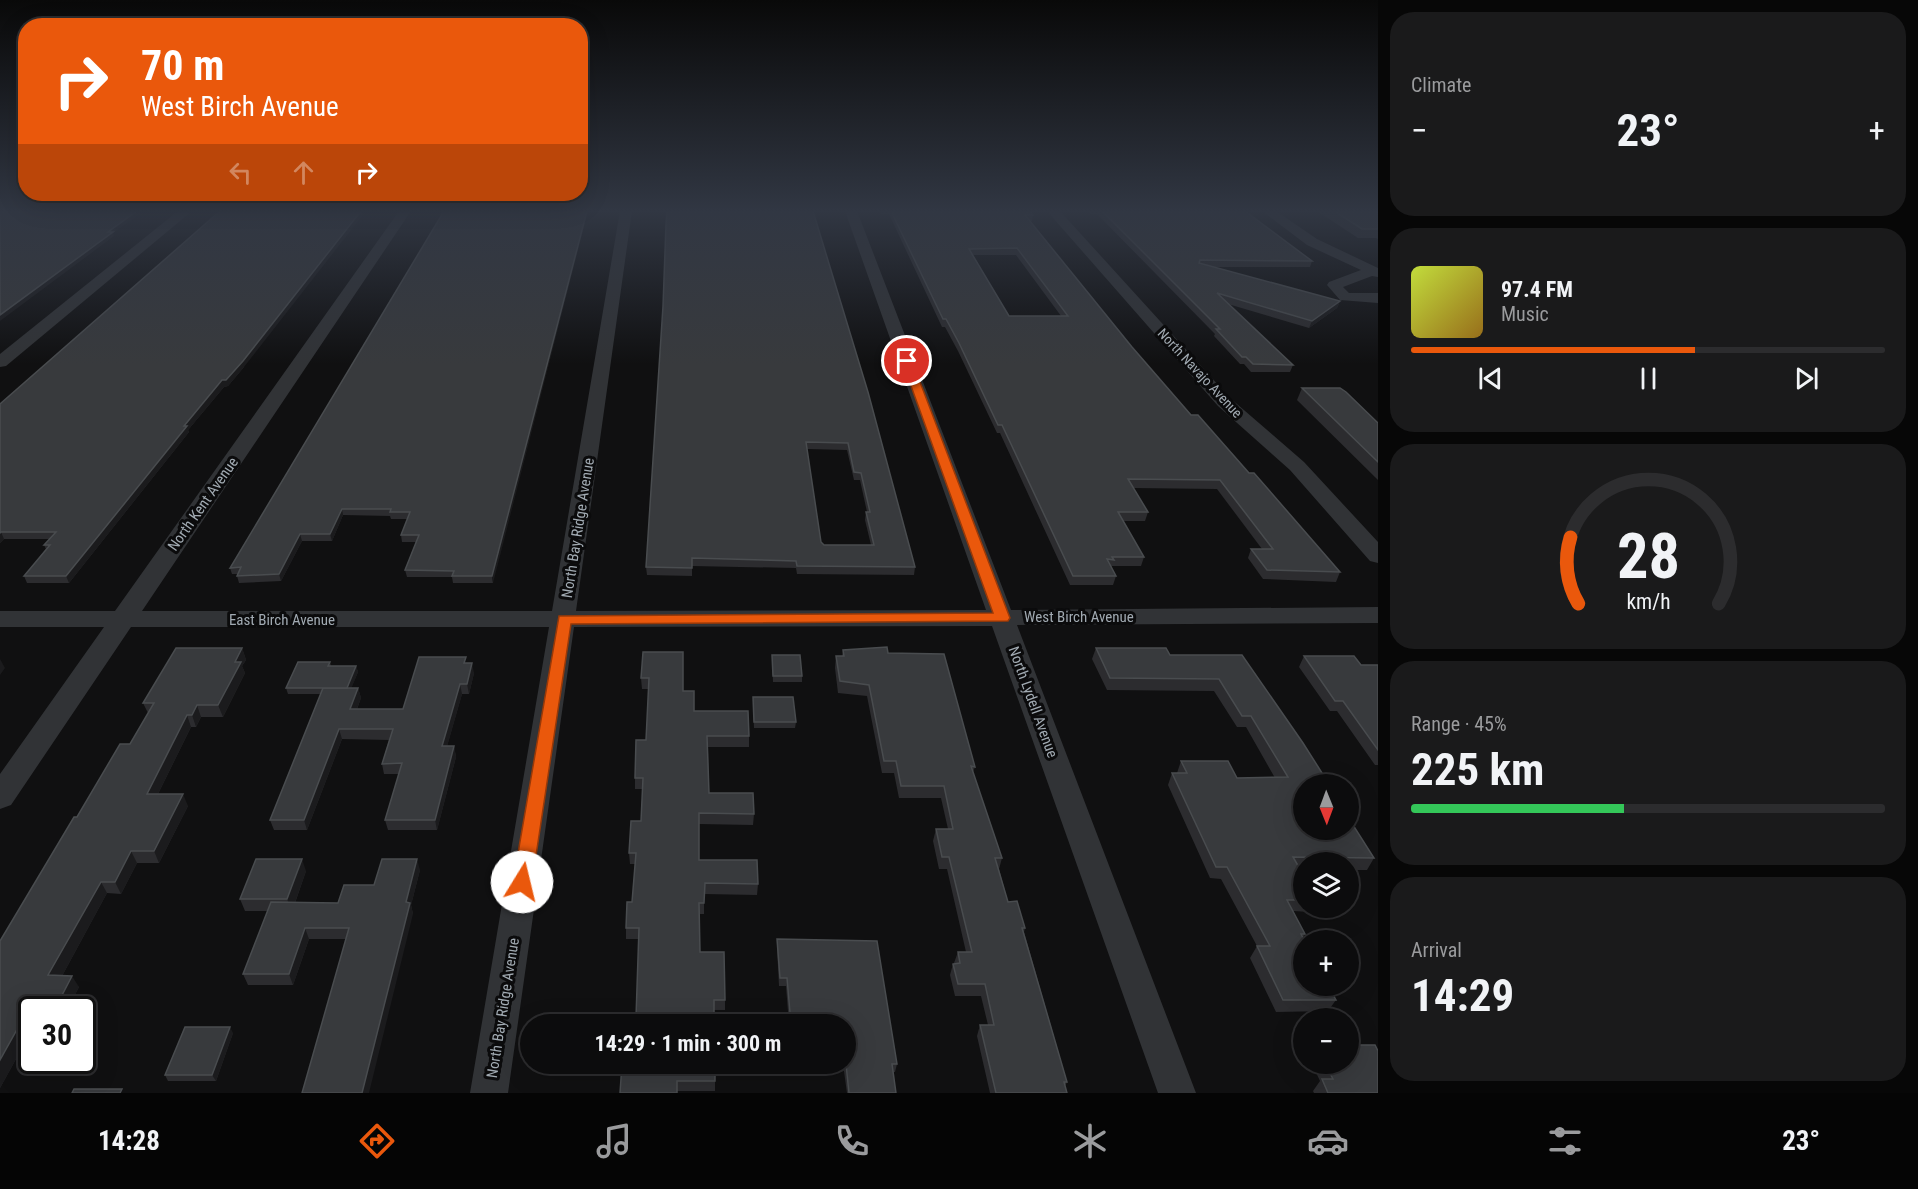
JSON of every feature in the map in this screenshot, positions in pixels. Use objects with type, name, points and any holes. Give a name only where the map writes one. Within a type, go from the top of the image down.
[{"type":"street","points":[[0,362],[123,262]]},
{"type":"street","name":"North Kent Avenue","points":[[0,797],[370,262]]},
{"type":"street","name":"North Bay Ridge Avenue","points":[[489,1093],[618,262]]},
{"type":"street","name":"North Lydell Avenue","points":[[870,262],[1177,1093]]},
{"type":"street","name":"North Navajo Avenue","points":[[1099,262],[1224,402],[1297,466],[1378,556]]},
{"type":"street","points":[[1354,262],[1375,272]]},
{"type":"street","points":[[1375,272],[1334,285],[1345,297],[1378,298]]},
{"type":"street","name":"West Birch Avenue","points":[[564,619],[1378,615]]},
{"type":"street","name":"East Birch Avenue","points":[[0,619],[564,619]]},
{"type":"building","points":[[0,262],[72,262],[0,315]]},
{"type":"building","points":[[162,262],[321,262],[243,361],[226,380],[222,380],[184,426],[187,426],[66,576],[24,576],[50,545],[44,545],[56,532],[0,533],[0,404]]},
{"type":"building","points":[[413,262],[574,262],[492,576],[452,576],[454,571],[405,570],[419,535],[401,535],[410,512],[390,512],[391,509],[342,509],[330,534],[300,534],[279,574],[237,576],[241,567],[230,568]]},
{"type":"building","points":[[665,262],[828,262],[868,392],[915,567],[797,566],[796,561],[692,558],[692,568],[646,567]],"holes":[[[806,442],[848,443],[854,472],[861,473],[870,512],[866,512],[874,545],[824,545],[821,542]]]},
{"type":"building","points":[[916,262],[977,262],[1009,316],[1068,316],[1028,262],[1063,262],[1191,415],[1198,415],[1249,473],[1254,473],[1340,572],[1267,570],[1251,549],[1273,549],[1220,480],[1128,479],[1148,512],[1118,512],[1144,557],[1107,559],[1116,576],[1073,576],[1002,425],[998,425],[946,319],[943,319]]},
{"type":"building","points":[[1153,262],[1199,262],[1340,301],[1312,321],[1217,293],[1293,365],[1253,364],[1246,357],[1242,357],[1216,329],[1220,329]]},
{"type":"building","points":[[1302,388],[1340,388],[1378,423],[1378,462]]},
{"type":"building","points":[[887,647],[888,653],[944,654],[975,767],[971,766],[1002,858],[995,858],[1008,902],[1017,901],[1025,928],[1022,928],[1067,1082],[1064,1082],[1067,1093],[996,1093],[980,1025],[994,1025],[985,984],[958,984],[953,964],[960,963],[958,952],[972,952],[949,857],[942,857],[936,829],[953,829],[944,786],[901,786],[896,761],[884,761],[869,685],[840,681],[836,656],[844,656],[843,650]]},
{"type":"building","points":[[176,648],[242,648],[235,662],[241,662],[218,705],[197,705],[192,715],[187,715],[147,794],[183,794],[154,851],[131,851],[115,882],[101,882],[48,975],[72,976],[62,996],[18,996],[18,1028],[0,1060],[0,941],[120,744],[130,744],[154,703],[143,703]]},
{"type":"building","points":[[1096,648],[1166,648],[1170,655],[1242,655],[1323,774],[1293,774],[1293,840],[1359,840],[1359,834],[1374,858],[1359,858],[1359,852],[1293,852],[1293,900],[1287,900],[1293,911],[1293,918],[1297,918],[1303,930],[1293,930],[1293,996],[1334,996],[1336,1000],[1283,1000],[1257,946],[1270,946],[1227,867],[1216,867],[1172,773],[1187,773],[1181,761],[1228,761],[1237,778],[1288,777],[1251,716],[1242,716],[1219,679],[1110,678]]},
{"type":"building","points":[[643,652],[683,652],[683,691],[694,691],[694,711],[748,711],[749,736],[707,736],[709,793],[753,793],[754,814],[699,813],[699,860],[757,860],[758,884],[705,883],[704,903],[699,903],[700,952],[724,952],[725,1000],[714,1000],[714,1014],[636,1014],[639,928],[626,928],[627,902],[632,902],[636,853],[629,853],[631,821],[641,821],[643,778],[635,778],[636,740],[646,740],[649,678],[641,678]]},
{"type":"building","points":[[772,655],[800,655],[802,676],[773,676]]},
{"type":"building","points":[[1304,656],[1354,656],[1361,665],[1378,665],[1378,750],[1343,701],[1335,701]]},
{"type":"building","points":[[419,657],[466,657],[464,663],[472,663],[467,684],[460,684],[442,746],[454,746],[435,820],[385,820],[402,763],[382,764],[393,729],[339,729],[304,820],[270,820],[323,688],[358,688],[350,709],[403,709]]},
{"type":"building","points":[[298,662],[330,662],[328,666],[356,666],[347,688],[286,688]]},
{"type":"building","points":[[753,697],[793,697],[796,722],[754,722]]},
{"type":"building","points":[[256,859],[302,859],[287,899],[240,899]]},
{"type":"building","points":[[382,859],[417,859],[406,902],[410,903],[362,1093],[302,1093],[349,928],[305,928],[289,974],[243,974],[271,902],[338,903],[344,885],[374,885]]},
{"type":"building","points":[[777,939],[877,941],[897,1064],[892,1064],[896,1093],[849,1093],[847,1074],[856,1074],[856,1014],[790,1014],[787,978],[780,978]]},
{"type":"building","points":[[185,1027],[230,1027],[212,1075],[165,1075]]},
{"type":"building","points":[[1359,1045],[1375,1045],[1378,1051],[1378,1093],[1328,1093],[1322,1079],[1333,1079],[1330,1074],[1359,1074]]},
{"type":"building","points":[[621,1074],[715,1074],[715,1081],[677,1081],[677,1093],[620,1093]]},
{"type":"building","points":[[74,1089],[122,1089],[120,1093],[72,1093]]},
{"type":"route","points":[[522,882],[564,619],[1003,618],[907,361]]}]
